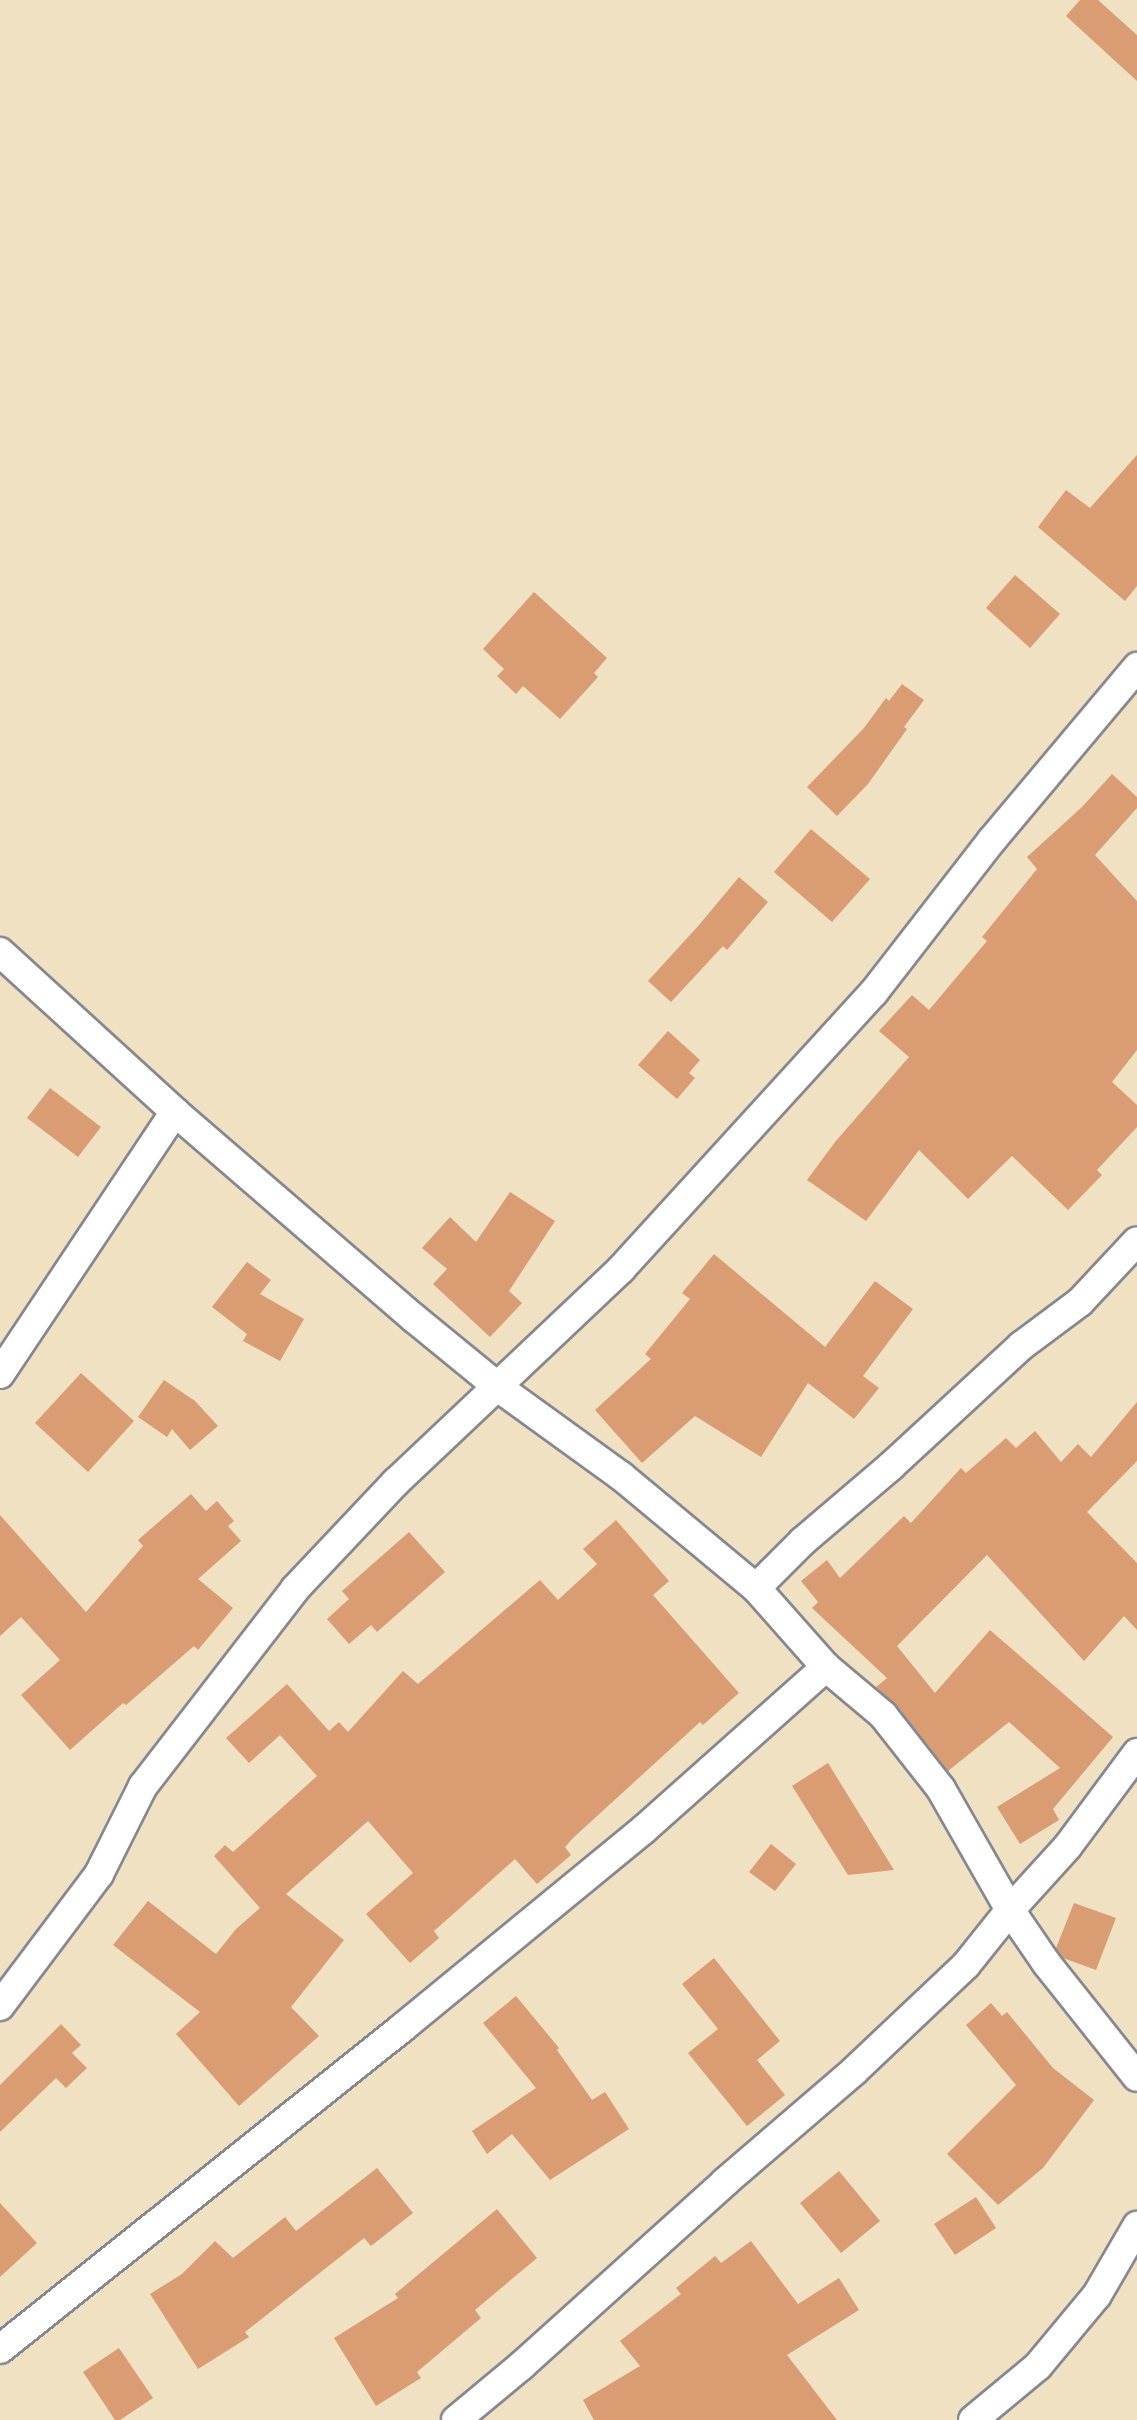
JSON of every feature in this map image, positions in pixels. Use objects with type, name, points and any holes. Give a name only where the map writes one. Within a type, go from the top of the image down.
[{"type":"street","points":[[0,2006],[99,1874],[143,1786],[295,1589],[396,1482],[621,1269],[874,992],[992,840],[1137,667]]},
{"type":"street","points":[[0,952],[175,1112],[498,1387],[621,1476],[756,1588],[826,1667],[883,1715],[941,1789],[1010,1910],[1047,1964],[1137,2078]]},
{"type":"street","points":[[0,1374],[175,1112]]},
{"type":"street","points":[[756,1588],[803,1541],[891,1466],[1021,1346],[1080,1302],[1137,1241]]},
{"type":"street","points":[[0,2349],[402,2028],[643,1830],[826,1667]]},
{"type":"street","points":[[456,2420],[521,2366],[725,2182],[854,2072],[966,1965],[1010,1910],[1068,1846],[1137,1753]]},
{"type":"street","points":[[973,2420],[1038,2366],[1096,2295],[1137,2226]]},
{"type":"building","points":[[1080,0],[1098,0],[1137,35],[1137,81],[1066,16]]},
{"type":"building","points":[[1137,455],[1137,586],[1125,601],[1038,527],[1066,490],[1090,508]]},
{"type":"building","points":[[1015,575],[1060,614],[1030,648],[986,608]]},
{"type":"building","points":[[534,592],[607,658],[594,673],[598,677],[560,719],[523,686],[516,694],[497,676],[504,669],[483,649]]},
{"type":"building","points":[[902,684],[924,700],[904,727],[907,729],[868,784],[837,816],[807,787],[864,728],[886,698],[889,701]]},
{"type":"building","points":[[1112,774],[1137,797],[1137,808],[1095,855],[1137,901],[1137,1050],[1112,1082],[1137,1105],[1137,1127],[1097,1170],[1102,1175],[1068,1210],[1012,1156],[968,1199],[919,1150],[866,1221],[807,1180],[835,1142],[909,1057],[879,1031],[912,995],[929,1010],[987,941],[982,937],[1037,869],[1027,857],[1082,807]]},
{"type":"building","points":[[811,829],[870,879],[832,922],[774,872]]},
{"type":"building","points":[[739,877],[768,902],[727,950],[723,946],[671,1002],[648,981]]},
{"type":"building","points":[[668,1031],[700,1060],[689,1073],[695,1078],[677,1099],[638,1065]]},
{"type":"building","points":[[50,1088],[101,1127],[78,1157],[27,1118]]},
{"type":"building","points":[[510,1192],[555,1221],[509,1291],[522,1303],[490,1337],[433,1284],[447,1269],[422,1248],[450,1217],[476,1242]]},
{"type":"building","points":[[714,1254],[825,1347],[875,1281],[913,1309],[863,1376],[879,1388],[854,1419],[808,1383],[761,1457],[695,1416],[642,1463],[595,1410],[651,1359],[645,1354],[690,1299],[682,1293]]},
{"type":"building","points":[[247,1262],[271,1280],[260,1294],[304,1319],[280,1361],[243,1341],[247,1334],[212,1307]]},
{"type":"building","points":[[81,1373],[134,1421],[88,1472],[35,1423]]},
{"type":"building","points":[[164,1380],[195,1401],[218,1426],[190,1450],[172,1429],[167,1437],[138,1417]]},
{"type":"building","points":[[1137,1402],[1137,1461],[1087,1512],[1137,1563],[1137,1630],[1124,1616],[1084,1661],[987,1555],[897,1646],[935,1693],[990,1630],[1113,1737],[1053,1809],[1059,1820],[1020,1844],[997,1807],[1060,1768],[1009,1722],[948,1771],[896,1705],[876,1687],[887,1678],[812,1608],[818,1602],[801,1581],[827,1560],[840,1578],[904,1516],[911,1523],[961,1468],[966,1473],[1006,1438],[1016,1448],[1035,1431],[1061,1462],[1078,1444],[1091,1457]]},
{"type":"building","points":[[191,1494],[206,1511],[217,1501],[234,1521],[228,1526],[241,1541],[198,1579],[233,1608],[198,1650],[194,1646],[126,1705],[123,1703],[70,1750],[21,1695],[60,1660],[21,1617],[0,1636],[0,1515],[86,1612],[143,1546],[138,1540]]},
{"type":"building","points":[[616,1520],[669,1581],[653,1595],[739,1693],[703,1725],[700,1722],[573,1838],[565,1847],[571,1855],[537,1884],[515,1859],[434,1931],[439,1938],[410,1963],[366,1914],[413,1873],[368,1821],[286,1894],[344,1940],[291,2007],[319,2036],[239,2106],[176,2034],[200,2012],[113,1945],[148,1901],[216,1954],[236,1929],[260,1908],[214,1856],[225,1845],[233,1852],[317,1776],[280,1735],[249,1763],[226,1738],[287,1684],[329,1731],[339,1722],[348,1732],[403,1671],[418,1684],[540,1580],[558,1600],[597,1564],[583,1549]]},
{"type":"building","points":[[409,1532],[445,1572],[377,1632],[371,1625],[349,1644],[327,1619],[349,1599],[342,1591]]},
{"type":"building","points":[[828,1763],[894,1870],[848,1875],[792,1786]]},
{"type":"building","points":[[771,1844],[796,1864],[775,1891],[749,1872]]},
{"type":"building","points":[[1074,1903],[1116,1918],[1096,1970],[1063,1958],[1056,1948]]},
{"type":"building","points":[[714,1958],[780,2041],[757,2060],[785,2095],[747,2126],[688,2053],[718,2029],[682,1984]]},
{"type":"building","points":[[516,1996],[559,2048],[557,2050],[592,2100],[605,2092],[629,2129],[550,2180],[512,2134],[487,2154],[472,2131],[536,2088],[483,2023]]},
{"type":"building","points":[[991,2003],[1002,2016],[1007,2012],[1053,2068],[1094,2100],[1043,2168],[998,2205],[947,2154],[1016,2085],[966,2025]]},
{"type":"building","points":[[61,2024],[81,2045],[72,2053],[87,2068],[66,2088],[56,2078],[0,2132],[0,2085]]},
{"type":"building","points":[[377,2168],[413,2213],[371,2246],[364,2238],[245,2332],[249,2337],[198,2369],[150,2294],[182,2274],[215,2241],[233,2258],[285,2217],[296,2231]]},
{"type":"building","points":[[839,2171],[880,2221],[841,2253],[800,2203]]},
{"type":"building","points":[[976,2197],[996,2228],[955,2255],[934,2224]]},
{"type":"building","points":[[0,2203],[37,2243],[0,2277]]},
{"type":"building","points":[[497,2209],[537,2258],[475,2310],[481,2318],[417,2372],[421,2378],[376,2406],[334,2338],[398,2298],[395,2294]]},
{"type":"building","points":[[751,2241],[798,2304],[839,2278],[859,2310],[787,2355],[837,2420],[594,2420],[583,2400],[640,2366],[620,2341],[681,2294],[676,2288],[715,2256],[721,2263]]},
{"type":"building","points":[[119,2348],[153,2398],[120,2420],[115,2420],[83,2372]]}]
